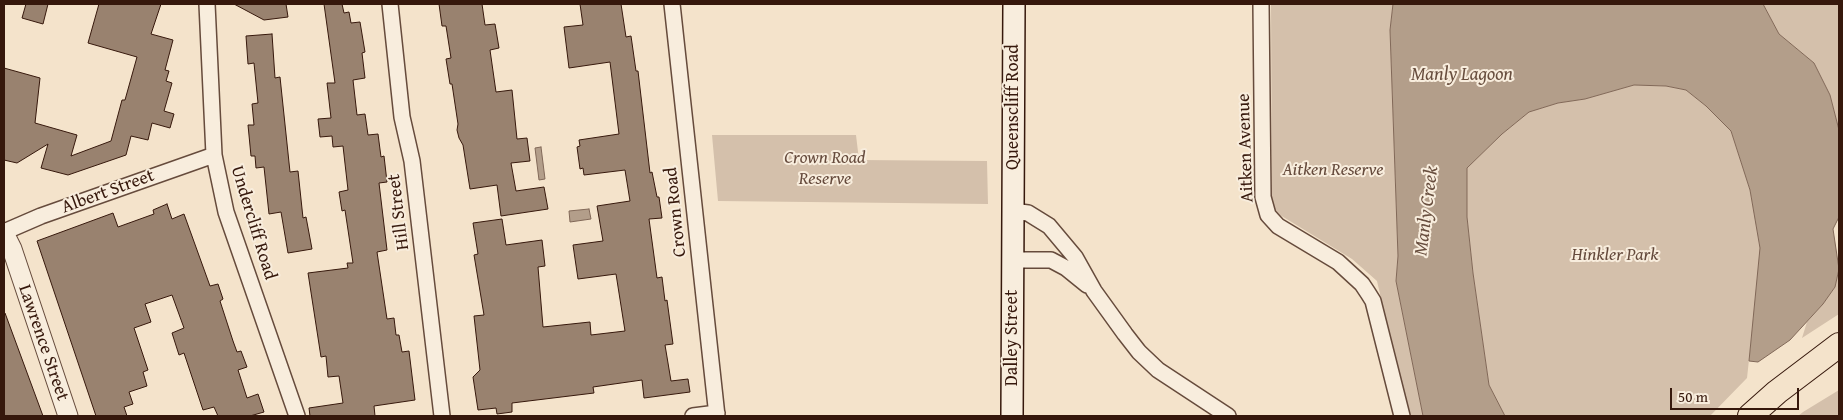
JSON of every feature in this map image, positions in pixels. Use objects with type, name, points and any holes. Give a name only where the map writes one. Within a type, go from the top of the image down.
[{"type":"main road","name":"Queenscliff Road","points":[[1012,260],[1014,4]]},
{"type":"main road","name":"Dalley Street","points":[[1012,260],[1012,416]]},
{"type":"main road","points":[[1750,416],[1777,392],[1839,345]]},
{"type":"street","name":"Undercliff Road","points":[[207,4],[214,155],[226,212],[297,416]]},
{"type":"street","name":"Hill Street","points":[[390,4],[402,117],[412,161],[442,416]]},
{"type":"street","name":"Crown Road","points":[[672,4],[717,415]]},
{"type":"street","name":"Aitken Avenue","points":[[1261,4],[1263,197],[1268,215],[1278,226],[1338,262],[1362,284],[1368,293],[1373,301],[1402,416]]},
{"type":"street","name":"Albert Street","points":[[5,235],[42,216],[214,155]]},
{"type":"street","points":[[1012,211],[1028,213],[1048,226],[1075,257],[1094,291],[1139,352],[1158,370],[1228,416]]},
{"type":"street","name":"Lawrence Street","points":[[5,235],[68,416]]},
{"type":"street","points":[[1012,260],[1051,260],[1066,268],[1094,291]]},
{"type":"street","points":[[692,416],[717,415]]},
{"type":"green space","name":"Aitken Reserve","points":[[1271,4],[1393,4],[1390,30],[1398,256],[1396,281],[1423,416],[1408,416],[1377,281],[1352,259],[1280,215],[1272,206]]},
{"type":"green space","points":[[1763,4],[1839,4],[1839,130],[1830,95],[1814,63],[1779,34]]},
{"type":"green space","name":"Hinkler Park","points":[[1634,85],[1666,86],[1686,90],[1706,106],[1731,131],[1750,190],[1761,250],[1747,378],[1710,416],[1505,416],[1489,385],[1467,217],[1467,168],[1502,134],[1529,112]]},
{"type":"green space","name":"Crown Road Reserve","points":[[712,135],[856,135],[859,160],[987,161],[988,204],[718,201]]},
{"type":"green space","points":[[1839,269],[1839,314],[1802,338],[1807,322],[1835,287]]},
{"type":"green space","points":[[1839,390],[1839,416],[1798,416],[1803,412]]},
{"type":"water","name":"Manly Lagoon","points":[[1393,4],[1763,4],[1779,34],[1814,63],[1830,95],[1839,130],[1839,217],[1833,229],[1839,269],[1835,287],[1823,304],[1790,340],[1758,362],[1749,361],[1760,248],[1750,190],[1731,131],[1706,106],[1686,90],[1666,86],[1634,85],[1529,112],[1502,134],[1467,168],[1467,217],[1489,385],[1505,416],[1423,416],[1396,281],[1398,256],[1390,30]]},
{"type":"water","points":[[541,147],[545,179],[539,180],[535,148]]},
{"type":"water","points":[[589,209],[591,219],[570,222],[569,211]]},
{"type":"building","points":[[26,4],[48,4],[43,24],[22,18]]},
{"type":"building","points":[[99,4],[161,4],[151,34],[173,40],[165,70],[169,71],[166,81],[172,83],[164,111],[174,114],[170,128],[152,123],[148,140],[131,136],[126,155],[68,175],[41,168],[48,144],[17,163],[4,160],[4,68],[40,78],[35,123],[77,135],[71,156],[111,141],[122,100],[125,100],[137,57],[88,43]]},
{"type":"building","points":[[234,4],[286,4],[288,17],[264,20]]},
{"type":"building","points":[[324,4],[342,4],[344,13],[349,12],[351,23],[360,22],[365,52],[362,53],[365,78],[353,80],[357,115],[365,114],[368,135],[378,134],[381,157],[384,156],[387,182],[379,183],[387,250],[377,252],[387,319],[394,318],[396,335],[399,335],[402,352],[409,351],[415,400],[374,406],[375,416],[310,416],[309,408],[343,403],[339,376],[328,377],[326,356],[321,357],[308,273],[348,268],[347,263],[353,263],[345,210],[342,211],[339,192],[348,190],[343,146],[333,147],[332,136],[320,137],[318,119],[331,118],[327,83],[335,83]]},
{"type":"building","points":[[439,4],[482,4],[485,25],[495,24],[499,48],[490,50],[496,92],[512,90],[517,139],[527,138],[530,161],[511,163],[516,191],[544,187],[548,209],[501,216],[497,185],[470,189],[463,145],[457,130],[458,124],[452,84],[450,84],[446,59],[451,58],[446,26],[442,26]]},
{"type":"building","points":[[580,4],[621,4],[626,37],[631,36],[636,71],[638,71],[650,173],[652,172],[657,197],[659,197],[662,218],[649,219],[657,278],[662,277],[673,344],[665,345],[671,381],[688,379],[690,392],[644,398],[642,380],[593,387],[594,393],[512,403],[512,412],[497,414],[496,408],[478,410],[473,377],[480,370],[474,316],[484,315],[474,255],[478,254],[473,223],[502,219],[506,245],[542,240],[545,266],[538,267],[543,327],[590,322],[591,335],[625,331],[616,274],[578,279],[573,245],[603,241],[597,206],[630,201],[625,170],[584,175],[583,168],[580,169],[577,147],[580,146],[579,140],[619,134],[610,62],[569,68],[564,27],[583,25]]},
{"type":"building","points":[[272,34],[275,78],[280,77],[290,172],[298,171],[303,218],[306,217],[312,249],[288,253],[281,212],[269,214],[264,167],[256,168],[255,156],[251,156],[248,125],[254,125],[252,104],[258,103],[254,63],[248,64],[246,36]]},
{"type":"building","points":[[167,204],[172,219],[184,214],[210,286],[218,284],[223,299],[220,301],[233,341],[237,352],[241,351],[247,367],[238,370],[247,398],[258,394],[264,412],[250,416],[218,416],[214,407],[203,410],[184,353],[179,355],[172,333],[184,328],[172,295],[145,304],[151,322],[134,328],[148,370],[143,372],[147,386],[129,392],[133,404],[124,407],[127,416],[96,416],[37,241],[113,213],[118,227],[154,214],[153,210]]},
{"type":"building","points":[[5,313],[43,416],[4,416]]},
{"type":"water label","name":"Manly Creek","points":[[1427,211]]}]
